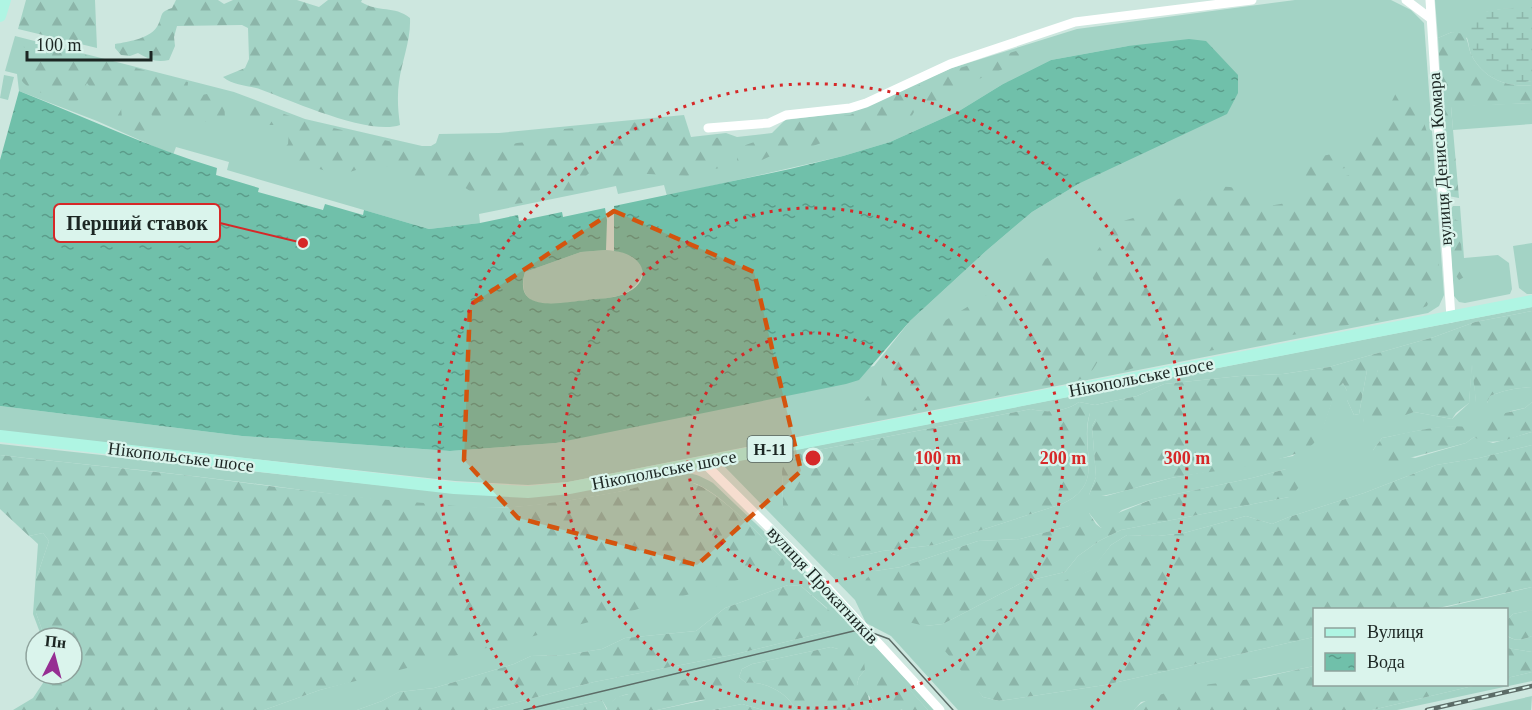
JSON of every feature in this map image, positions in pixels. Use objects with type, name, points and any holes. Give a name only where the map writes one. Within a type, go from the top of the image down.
[{"type":"main road","points":[[0,16],[4,0]]},
{"type":"main road","name":"Нікопольське шосе","points":[[0,436],[454,488],[528,492],[569,488],[1532,301]]},
{"type":"street","points":[[708,128],[769,123],[786,115],[850,108],[866,103],[950,64],[1075,22],[1252,0]]},
{"type":"street","points":[[1406,0],[1430,18]]},
{"type":"street","name":"вулиця Дениса Комара","points":[[1430,0],[1451,318]]},
{"type":"street","name":"вулиця Прокатників","points":[[703,462],[802,560],[940,710]]},
{"type":"highlighted area","points":[[614,211],[754,272],[801,471],[697,565],[518,518],[464,460],[470,305]]},
{"type":"green space","points":[[26,0],[95,0],[97,48],[18,29]]},
{"type":"green space","points":[[176,0],[218,0],[224,4],[233,0],[297,0],[319,7],[328,0],[362,0],[361,2],[374,7],[404,14],[410,18],[410,26],[398,87],[400,125],[370,126],[351,122],[227,80],[223,77],[245,68],[249,59],[248,28],[242,25],[177,26],[174,37],[175,46],[169,60],[153,60],[138,53],[130,56],[121,55],[115,48],[115,44],[139,39],[151,33],[158,25],[163,12],[172,8]]},
{"type":"green space","points":[[1295,0],[1391,0],[1411,10],[1424,23],[1444,295],[1439,306],[1428,313],[568,482],[528,485],[455,481],[0,431],[0,406],[242,436],[450,451],[556,443],[874,366],[910,321],[986,251],[1032,212],[1080,183],[1128,46],[1051,60],[1003,84],[959,111],[890,142],[843,156],[667,196],[664,185],[618,194],[616,186],[479,214],[480,223],[429,229],[227,170],[229,162],[176,147],[173,155],[97,121],[19,91],[17,74],[5,71],[15,36],[234,92],[305,119],[422,146],[431,146],[436,143],[439,134],[499,133],[684,115],[691,137],[726,133],[737,137],[772,133],[785,120],[850,112],[952,68],[1077,29]]},
{"type":"green space","points":[[1435,0],[1532,0],[1532,7],[1486,12],[1513,83],[1532,81],[1532,85],[1506,83],[1483,71],[1470,52],[1467,38],[1452,32],[1438,38]]},
{"type":"green space","points":[[1532,7],[1532,81],[1513,83],[1497,78],[1483,66],[1471,43],[1471,28],[1474,19],[1481,14],[1492,10]]},
{"type":"green space","points":[[1452,32],[1464,34],[1472,56],[1483,71],[1490,76],[1514,85],[1532,85],[1532,103],[1451,107],[1459,198],[1448,196],[1447,191],[1438,38]]},
{"type":"green space","points":[[18,39],[84,54],[99,62],[106,60],[188,82],[187,94],[196,96],[218,92],[224,97],[225,119],[222,122],[186,122],[177,119],[173,102],[158,101],[167,120],[167,127],[162,129],[154,122],[150,110],[146,119],[150,135],[146,137],[137,134],[129,125],[133,110],[125,97],[121,108],[122,118],[114,123],[100,113],[87,83],[82,97],[73,102],[42,93],[22,82],[14,69],[23,60],[53,61],[37,51],[20,46]]},
{"type":"green space","points":[[1016,51],[1019,54],[1018,63],[964,85],[950,99],[933,102],[919,100],[916,96],[917,86],[953,70]]},
{"type":"green space","points":[[4,75],[14,77],[8,100],[0,98]]},
{"type":"green space","points":[[1407,88],[1417,98],[1428,136],[1438,244],[1439,277],[1427,306],[1395,318],[1151,362],[1119,373],[1116,367],[1117,362],[1112,356],[1098,361],[1088,375],[1075,381],[869,419],[864,413],[862,404],[870,393],[881,388],[883,369],[941,323],[1049,257],[1073,263],[1084,289],[1090,292],[1096,285],[1090,272],[1091,259],[1118,222],[1192,194],[1222,187],[1238,189],[1252,204],[1277,205],[1362,170],[1366,167],[1344,168],[1313,180],[1302,177],[1296,171],[1304,160],[1350,150],[1372,135],[1381,123],[1396,93]]},
{"type":"green space","points":[[898,94],[905,96],[910,102],[914,112],[910,119],[894,121],[865,137],[843,135],[802,150],[777,153],[751,165],[738,167],[737,158],[742,147],[772,137],[785,123],[850,115]]},
{"type":"green space","points":[[248,101],[304,121],[422,149],[433,147],[441,152],[442,173],[433,178],[408,178],[400,167],[369,166],[340,175],[292,161],[282,151],[288,144],[289,131],[277,125],[262,125],[243,117],[240,106]]},
{"type":"green space","points":[[1532,103],[1532,124],[1453,130],[1451,106]]},
{"type":"green space","points":[[671,119],[682,123],[685,136],[691,142],[713,138],[734,138],[723,167],[687,176],[628,173],[624,180],[616,183],[607,178],[601,170],[593,171],[577,190],[566,194],[556,192],[556,181],[550,177],[530,202],[507,205],[487,194],[473,193],[461,185],[447,181],[451,162],[462,157],[471,146],[481,146],[492,150],[517,143],[556,139],[564,129]]},
{"type":"green space","points":[[1453,206],[1460,206],[1464,258],[1498,255],[1509,263],[1512,289],[1510,294],[1465,303],[1459,302],[1454,296],[1448,213]]},
{"type":"green space","points":[[1454,219],[1459,221],[1464,277],[1459,280],[1454,273],[1450,222]]},
{"type":"green space","points":[[1532,243],[1532,294],[1527,294],[1519,288],[1513,246]]},
{"type":"green space","points":[[606,250],[630,254],[641,265],[643,270],[640,280],[627,292],[613,297],[553,304],[533,301],[526,295],[523,286],[525,272],[581,252]]},
{"type":"green space","points":[[1532,307],[1532,311],[1475,322],[1434,337],[1329,367],[1283,374],[1164,384],[1137,396],[1095,405],[1079,402],[1055,411],[1031,409],[792,455],[785,460],[782,471],[783,507],[832,554],[852,558],[882,551],[935,545],[1062,504],[1076,496],[1088,476],[1087,426],[1090,413],[1096,413],[1092,426],[1096,477],[1089,495],[1106,496],[1171,478],[1293,456],[1324,424],[1336,389],[1343,383],[1354,415],[1359,414],[1367,370],[1378,370],[1363,422],[1414,412],[1452,419],[1469,403],[1472,360],[1476,402],[1487,403],[1490,396],[1495,394],[1532,387],[1532,402],[1525,408],[1511,411],[1478,431],[1468,428],[1444,427],[1418,431],[1382,438],[1373,450],[1415,458],[1466,443],[1474,437],[1493,443],[1532,432],[1532,445],[1479,458],[1436,465],[1364,493],[1272,524],[1246,516],[1184,533],[1158,536],[1127,535],[1111,545],[1092,570],[1064,582],[970,679],[983,697],[999,701],[1105,685],[1313,637],[1313,666],[1141,702],[1134,710],[958,710],[891,636],[866,623],[855,600],[722,464]],"holes":[[[1286,469],[1289,497],[1121,530],[1099,541],[1078,556],[1065,572],[1023,582],[943,624],[925,626],[875,571],[901,567],[978,541],[1020,539],[1069,526],[1089,513],[1101,528],[1122,510],[1153,499]]]},
{"type":"green space","points":[[1532,311],[1532,387],[1495,394],[1490,396],[1487,403],[1480,406],[1476,403],[1472,365],[1469,403],[1452,419],[1414,412],[1371,427],[1363,422],[1368,395],[1378,370],[1367,370],[1359,414],[1354,415],[1343,383],[1338,388],[1318,438],[1302,451],[1267,462],[1171,478],[1095,497],[1089,495],[1096,477],[1092,426],[1096,413],[1090,413],[1087,426],[1088,475],[1084,486],[1076,496],[1062,504],[935,545],[882,551],[852,558],[843,557],[832,554],[799,531],[783,507],[782,471],[784,460],[792,455],[1031,409],[1055,411],[1079,402],[1095,405],[1137,396],[1164,384],[1283,374],[1329,367],[1434,337],[1475,322]]},
{"type":"green space","points":[[1532,402],[1532,432],[1510,439],[1488,442],[1474,437],[1466,443],[1394,462],[1379,459],[1373,450],[1382,438],[1418,431],[1456,426],[1478,430],[1486,418],[1525,408]]},
{"type":"green space","points":[[0,444],[453,493],[528,497],[671,473],[693,474],[713,483],[798,564],[935,710],[928,710],[887,665],[901,710],[873,710],[870,697],[857,684],[865,670],[838,649],[831,647],[752,664],[742,669],[739,677],[746,683],[761,684],[775,689],[787,698],[796,710],[763,710],[742,704],[712,710],[657,710],[705,700],[628,694],[615,699],[608,710],[602,700],[556,710],[488,710],[594,682],[732,655],[830,631],[827,608],[801,586],[788,585],[725,608],[696,631],[625,638],[602,649],[565,655],[531,656],[514,664],[434,688],[399,692],[357,710],[264,710],[320,690],[785,563],[740,516],[715,495],[693,483],[663,482],[562,502],[478,508],[383,500],[197,476],[0,455]]},
{"type":"green space","points":[[1532,445],[1532,587],[1438,608],[1313,608],[1313,637],[1105,685],[999,701],[983,697],[945,651],[950,638],[960,628],[1024,597],[1091,570],[1111,545],[1127,535],[1158,536],[1184,533],[1246,516],[1272,524],[1364,493],[1436,465],[1479,458]]},
{"type":"green space","points":[[0,455],[359,497],[486,508],[573,500],[675,480],[693,483],[716,496],[741,516],[785,563],[783,567],[621,614],[320,690],[264,710],[13,710],[33,698],[41,686],[84,686],[84,626],[41,626],[36,613],[36,579],[49,541],[43,533],[29,536],[0,509]]},
{"type":"green space","points":[[1286,469],[1301,471],[1302,476],[1300,486],[1289,497],[1121,530],[1099,541],[1078,556],[1065,572],[1023,582],[943,624],[925,626],[904,621],[873,605],[862,591],[866,579],[875,571],[901,567],[978,541],[1020,539],[1069,526],[1082,513],[1089,513],[1101,528],[1108,517],[1153,499]]},
{"type":"green space","points":[[43,533],[49,541],[36,579],[36,613],[41,626],[38,626],[33,614],[38,544],[29,536]]},
{"type":"green space","points":[[788,585],[801,586],[833,614],[836,619],[830,631],[732,655],[594,682],[488,710],[357,710],[399,692],[434,688],[514,664],[531,656],[565,655],[602,649],[625,638],[696,631],[725,608]]},
{"type":"green space","points":[[1532,587],[1532,610],[1513,614],[1508,619],[1508,608],[1443,608]]},
{"type":"green space","points":[[1532,610],[1532,636],[1519,640],[1508,636],[1508,619],[1513,614]]},
{"type":"green space","points":[[1508,636],[1519,640],[1532,636],[1532,652],[1508,648]]},
{"type":"green space","points":[[857,641],[868,644],[871,651],[864,662],[865,670],[857,684],[867,690],[873,710],[796,710],[787,698],[775,689],[761,684],[746,683],[739,677],[742,669],[752,664],[831,647],[838,649],[844,643]]},
{"type":"green space","points":[[1508,648],[1532,652],[1532,672],[1508,678]]},
{"type":"green space","points":[[883,664],[887,664],[928,710],[903,710],[886,701],[878,690],[875,677],[875,671]]},
{"type":"green space","points":[[1313,666],[1313,686],[1473,686],[1372,710],[1134,710],[1144,702],[1174,691],[1259,678]]},
{"type":"green space","points":[[714,672],[723,685],[714,697],[657,710],[607,710],[610,703],[617,697]]},
{"type":"green space","points":[[1532,672],[1532,681],[1397,710],[1372,710],[1473,686],[1508,686],[1508,678]]},
{"type":"green space","points":[[1532,696],[1531,710],[1471,710]]},
{"type":"green space","points":[[602,700],[607,710],[556,710]]},
{"type":"green space","points":[[742,704],[763,710],[712,710]]},
{"type":"water","points":[[1189,39],[1206,41],[1238,75],[1238,93],[1227,114],[1080,183],[1032,212],[910,321],[859,380],[556,443],[450,451],[242,436],[0,406],[0,160],[19,91],[142,142],[217,168],[216,175],[259,188],[258,192],[323,210],[325,204],[363,215],[364,210],[429,229],[480,223],[518,215],[519,221],[562,212],[563,217],[605,208],[606,250],[581,252],[525,272],[523,286],[526,295],[542,303],[553,303],[615,297],[634,288],[640,282],[643,275],[638,262],[624,253],[614,251],[614,206],[790,169],[890,142],[959,111],[1003,84],[1051,60],[1128,46]]},
{"type":"tram line","points":[[524,710],[862,629],[889,639],[953,710]]},
{"type":"railway","points":[[1427,710],[1532,686]]},
{"type":"place","name":"Перший ставок","points":[[303,243]]}]
